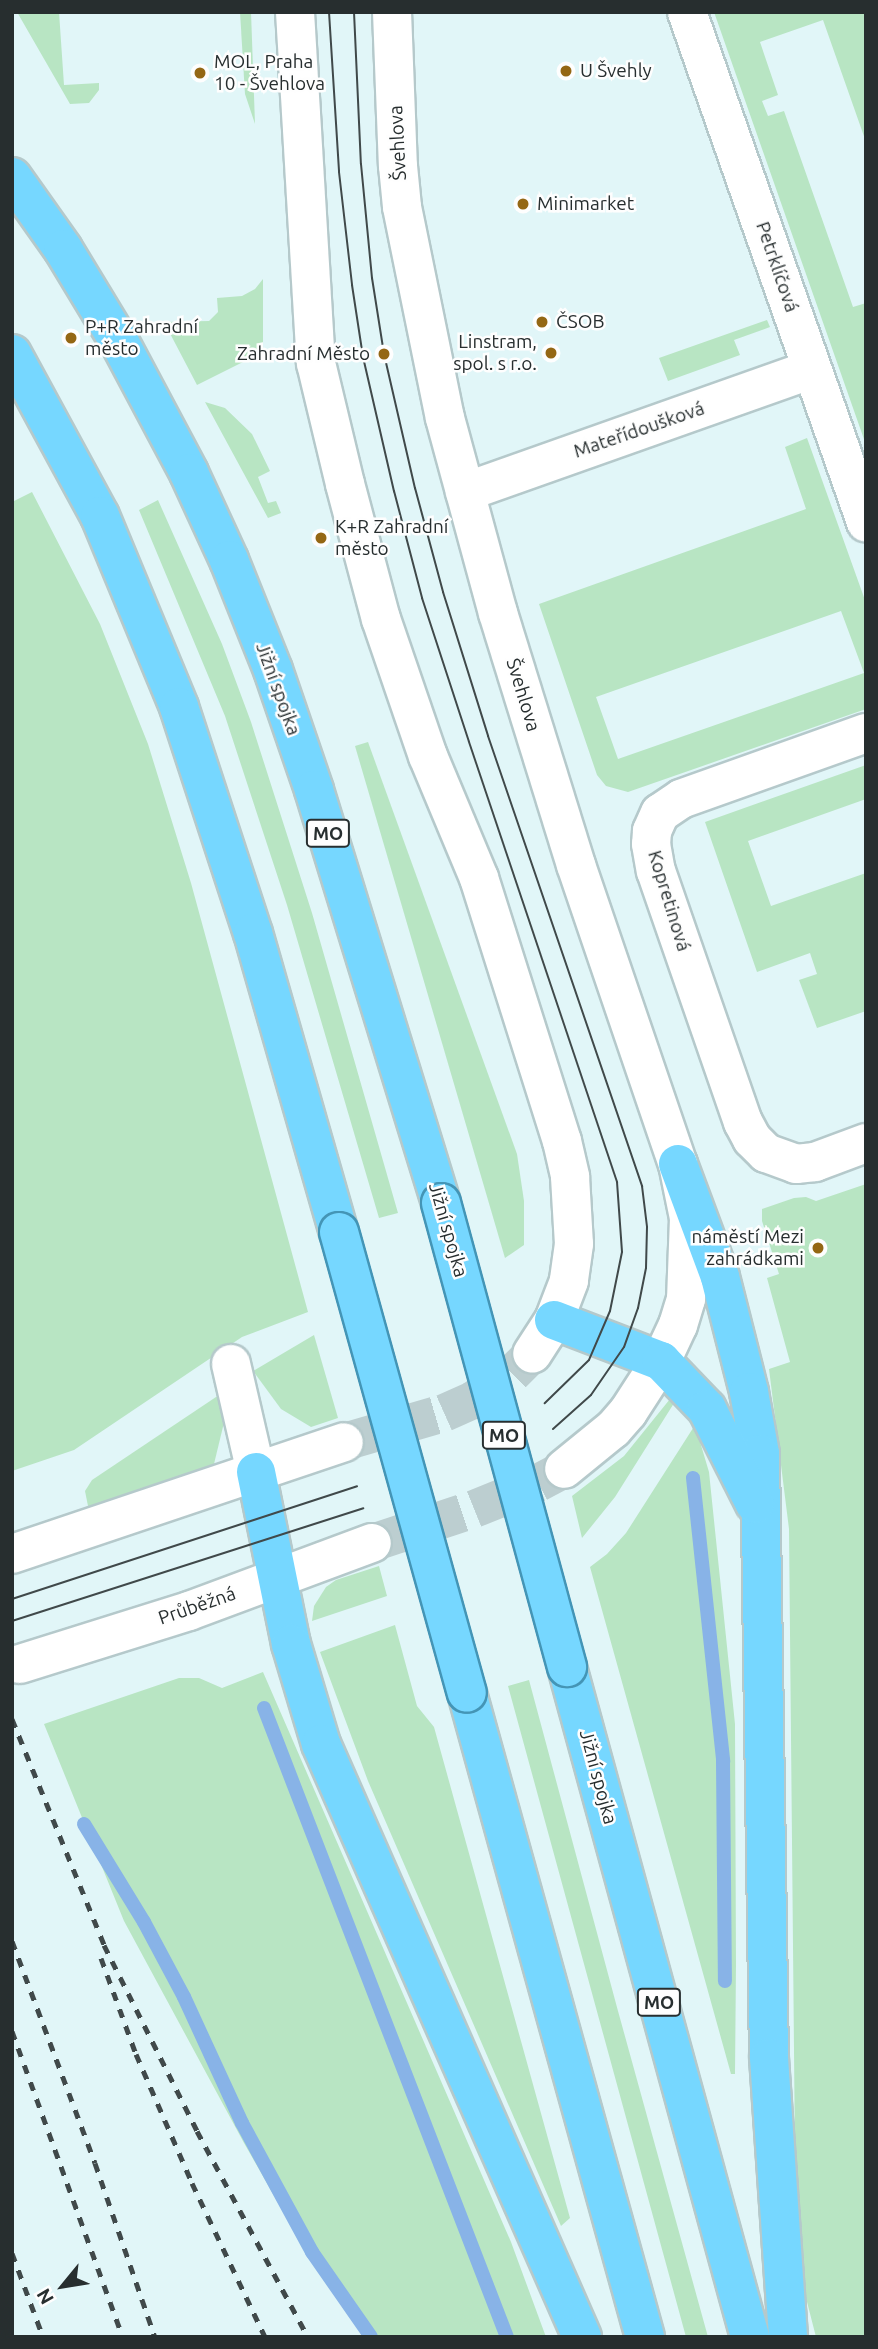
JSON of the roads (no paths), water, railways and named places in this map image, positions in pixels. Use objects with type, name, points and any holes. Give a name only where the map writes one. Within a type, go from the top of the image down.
[{"type":"highway","name":"Jižní spojka","points":[[12,177],[63,249],[120,343],[189,473],[229,560],[273,670],[354,916],[441,1203],[750,2337]]},
{"type":"highway","points":[[12,354],[100,516],[179,707],[217,817],[339,1232],[645,2337]]},
{"type":"highway","points":[[678,1164],[720,1277],[749,1392],[760,1454],[769,2059],[788,2337]]},
{"type":"highway","points":[[554,1320],[661,1361],[707,1409],[763,1520]]},
{"type":"highway","points":[[256,1472],[299,1675],[321,1744],[582,2337]]},
{"type":"main road","points":[[295,12],[316,363],[382,619],[428,756],[479,878],[562,1141],[574,1206],[574,1244],[569,1281],[554,1320],[532,1354]]},
{"type":"main road","name":"Švehlova","points":[[392,12],[402,207],[445,418],[498,613],[572,852],[678,1164],[688,1218],[689,1270],[678,1325],[661,1361]]},
{"type":"main road","name":"Petrklíčová","points":[[687,12],[866,522]]},
{"type":"main road","name":"Mateřídoušková","points":[[465,492],[813,369]]},
{"type":"main road","name":"Kopretinová","points":[[866,733],[681,799],[660,813],[652,831],[656,871],[743,1122],[766,1153],[796,1164],[815,1162],[866,1143]]},
{"type":"main road","points":[[564,1469],[613,1429],[628,1412],[661,1361]]},
{"type":"main road","points":[[231,1364],[256,1472]]},
{"type":"main road","points":[[12,1554],[344,1442]]},
{"type":"main road","name":"Průběžná","points":[[20,1664],[189,1611],[372,1543]]},
{"type":"waterway","points":[[693,1478],[723,1761],[725,1981]]},
{"type":"waterway","points":[[264,1708],[507,2337]]},
{"type":"waterway","points":[[84,1824],[144,1922],[184,1997],[242,2123],[312,2252],[371,2337]]},
{"type":"tunnel","points":[[344,1442],[444,1413],[473,1400],[512,1374],[532,1354]]},
{"type":"tunnel","points":[[372,1543],[474,1509],[538,1483],[564,1469]]},
{"type":"tram line","points":[[329,12],[339,172],[352,285],[363,357],[394,491],[422,598],[617,1182],[622,1252],[610,1311],[589,1360],[545,1403]]},
{"type":"tram line","points":[[354,12],[361,164],[372,278],[384,354],[415,488],[443,592],[488,736],[642,1186],[647,1227],[646,1268],[638,1308],[624,1347],[591,1395],[553,1429]]},
{"type":"tram line","points":[[12,1599],[357,1486]]},
{"type":"tram line","points":[[12,1621],[363,1508]]},
{"type":"railway","points":[[12,1719],[104,1945],[197,2131],[308,2337]]},
{"type":"railway","points":[[12,1941],[95,2163],[155,2337]]},
{"type":"railway","points":[[101,1958],[136,2054],[192,2183],[265,2337]]},
{"type":"railway","points":[[12,2031],[123,2337]]},
{"type":"railway","points":[[12,2253],[43,2337]]},
{"type":"place","name":"U Švehly","points":[[566,71]]},
{"type":"place","name":"MOL, Praha 10 - Švehlova","points":[[200,73]]},
{"type":"place","name":"Minimarket","points":[[523,204]]},
{"type":"place","name":"ČSOB","points":[[542,322]]},
{"type":"place","name":"P+R Zahradní město","points":[[71,338]]},
{"type":"place","name":"Linstram, spol. s r.o.","points":[[551,353]]},
{"type":"place","name":"Zahradní Město","points":[[384,354]]},
{"type":"place","name":"K+R Zahradní město","points":[[321,538]]},
{"type":"place","name":"náměstí Mezi zahrádkami","points":[[818,1248]]}]
